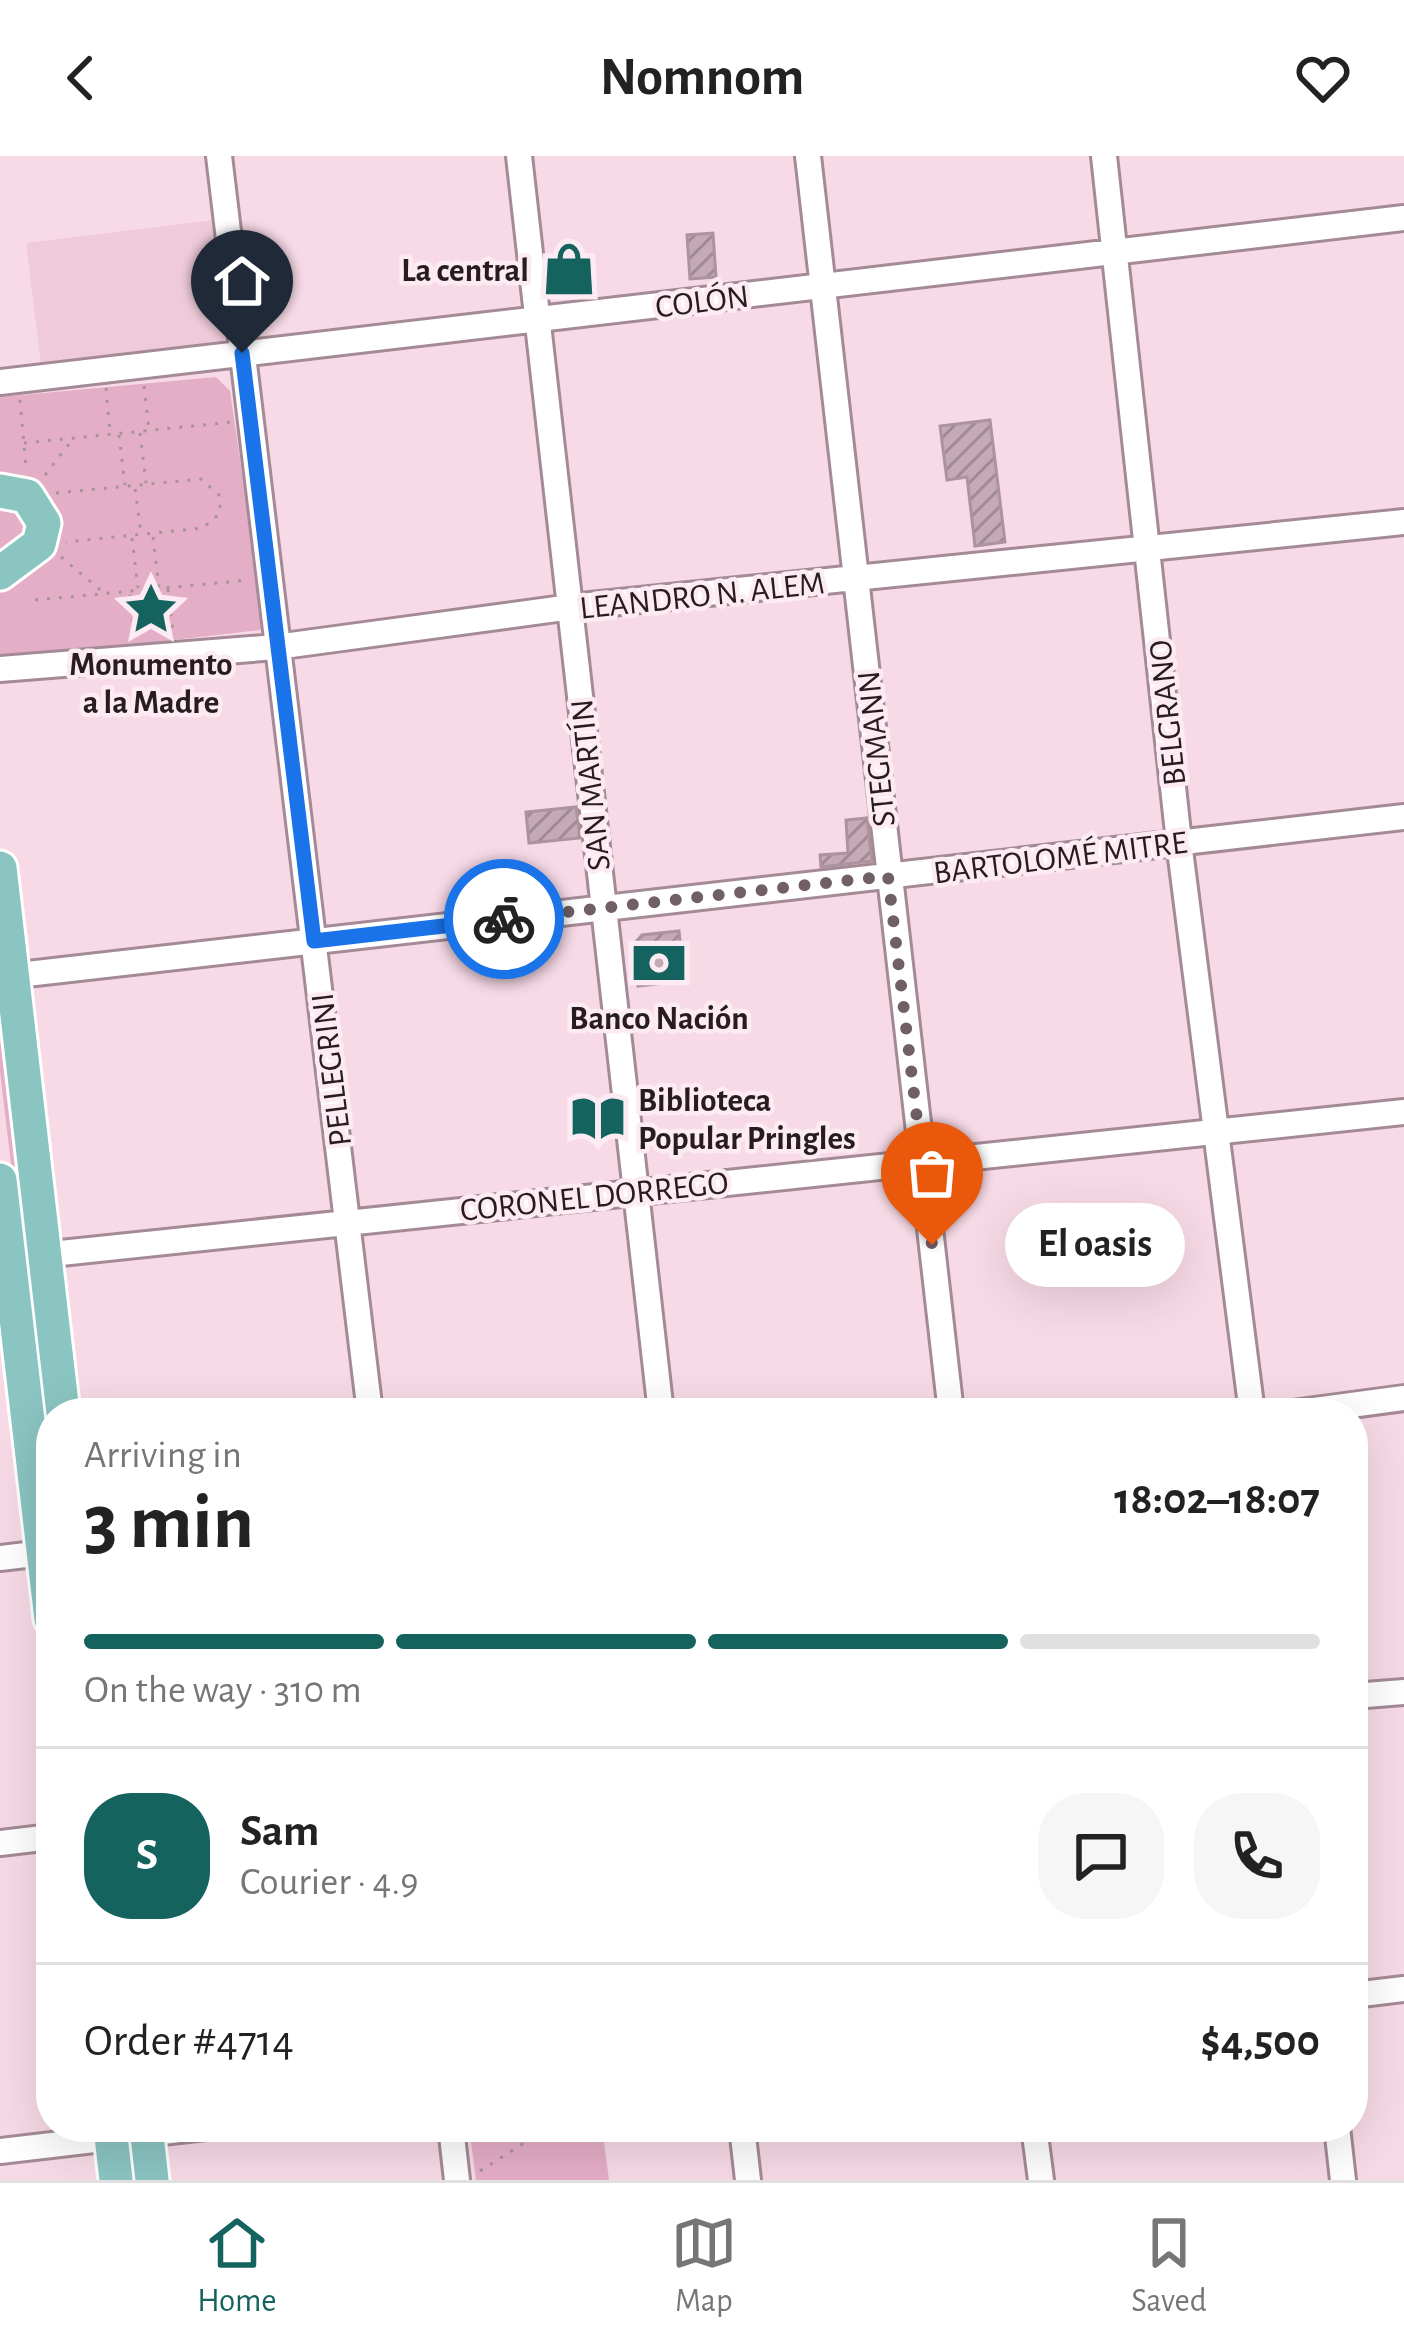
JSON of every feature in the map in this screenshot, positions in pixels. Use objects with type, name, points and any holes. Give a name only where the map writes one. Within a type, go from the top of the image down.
[{"type":"main road","points":[[0,573],[39,544],[44,523],[14,483]]},
{"type":"main road","points":[[0,868],[6,976],[61,1398]]},
{"type":"main road","points":[[0,1180],[4,1259],[36,1478]]},
{"type":"main road","points":[[111,2142],[116,2180]]},
{"type":"main road","points":[[148,2142],[152,2180]]},
{"type":"street","name":"PELLEGRINI","points":[[219,156],[368,1398]]},
{"type":"street","name":"SAN MARTÍN","points":[[518,156],[659,1398]]},
{"type":"street","name":"STEGMANN","points":[[808,156],[949,1398]]},
{"type":"street","name":"BELGRANO","points":[[1103,156],[1179,842],[1250,1398]]},
{"type":"street","name":"COLÓN","points":[[9,388],[242,353],[1404,218]]},
{"type":"street","name":"LEANDRO N. ALEM","points":[[0,669],[276,647],[571,607],[1404,522]]},
{"type":"street","name":"BARTOLOMÉ MITRE","points":[[6,976],[1404,817]]},
{"type":"street","name":"CORONEL DORREGO","points":[[4,1259],[1404,1112]]},
{"type":"street","points":[[1368,1403],[1404,1398]]},
{"type":"street","points":[[0,1558],[36,1554]]},
{"type":"street","points":[[1368,1695],[1404,1692]]},
{"type":"street","points":[[0,1843],[36,1839]]},
{"type":"street","points":[[1368,1993],[1404,1989]]},
{"type":"street","points":[[0,2151],[52,2142]]},
{"type":"street","points":[[454,2142],[460,2180]]},
{"type":"street","points":[[744,2142],[748,2180]]},
{"type":"street","points":[[1036,2142],[1041,2180]]},
{"type":"street","points":[[1339,2142],[1343,2180]]},
{"type":"path","points":[[144,384],[149,430]]},
{"type":"path","points":[[9,388],[24,443],[14,483]]},
{"type":"path","points":[[106,388],[110,434]]},
{"type":"path","points":[[24,443],[235,422]]},
{"type":"path","points":[[140,431],[146,484]]},
{"type":"path","points":[[119,434],[125,487]]},
{"type":"path","points":[[38,483],[74,438]]},
{"type":"path","points":[[49,494],[202,479],[216,488],[221,502],[210,525],[58,543]]},
{"type":"path","points":[[135,486],[141,535]]},
{"type":"path","points":[[221,502],[230,501]]},
{"type":"path","points":[[152,533],[159,588]]},
{"type":"path","points":[[131,536],[138,590]]},
{"type":"path","points":[[54,552],[106,593]]},
{"type":"path","points":[[35,600],[257,579]]},
{"type":"path","points":[[168,588],[174,643]]},
{"type":"path","points":[[129,591],[136,647]]},
{"type":"path","points":[[460,2180],[530,2142]]},
{"type":"shaded area","points":[[214,220],[228,336],[220,343],[41,364],[26,243]]},
{"type":"shaded area","points":[[216,377],[230,391],[264,622],[260,630],[0,660],[0,581],[48,538],[0,484],[0,397]]},
{"type":"shaded area","points":[[0,498],[13,498],[36,528],[0,565]]},
{"type":"shaded area","points":[[0,998],[29,1235],[19,1231],[0,1072]]},
{"type":"shaded area","points":[[471,2142],[604,2142],[609,2180],[476,2180]]},
{"type":"building","points":[[713,233],[716,277],[690,279],[687,235]]},
{"type":"building","points":[[990,420],[1005,542],[975,546],[967,477],[947,480],[940,426]]},
{"type":"building","points":[[576,807],[580,838],[529,843],[526,812]]},
{"type":"building","points":[[867,818],[872,861],[821,867],[820,855],[848,853],[846,820]]},
{"type":"building","name":"Banco Nación","points":[[679,931],[684,981],[638,986],[633,945],[642,935]]},
{"type":"way so far","points":[[504,919],[888,876],[932,1245]]},
{"type":"place","name":"La central","points":[[569,269]]},
{"type":"place","name":"Monumento a la Madre","points":[[151,609]]},
{"type":"place","name":"Banco Nación","points":[[659,963]]},
{"type":"place","name":"Biblioteca Popular Pringles","points":[[598,1118]]},
{"type":"place","name":"El oasis","points":[[932,1245]]},
{"type":"route","points":[[242,353],[314,941],[504,919]]}]
